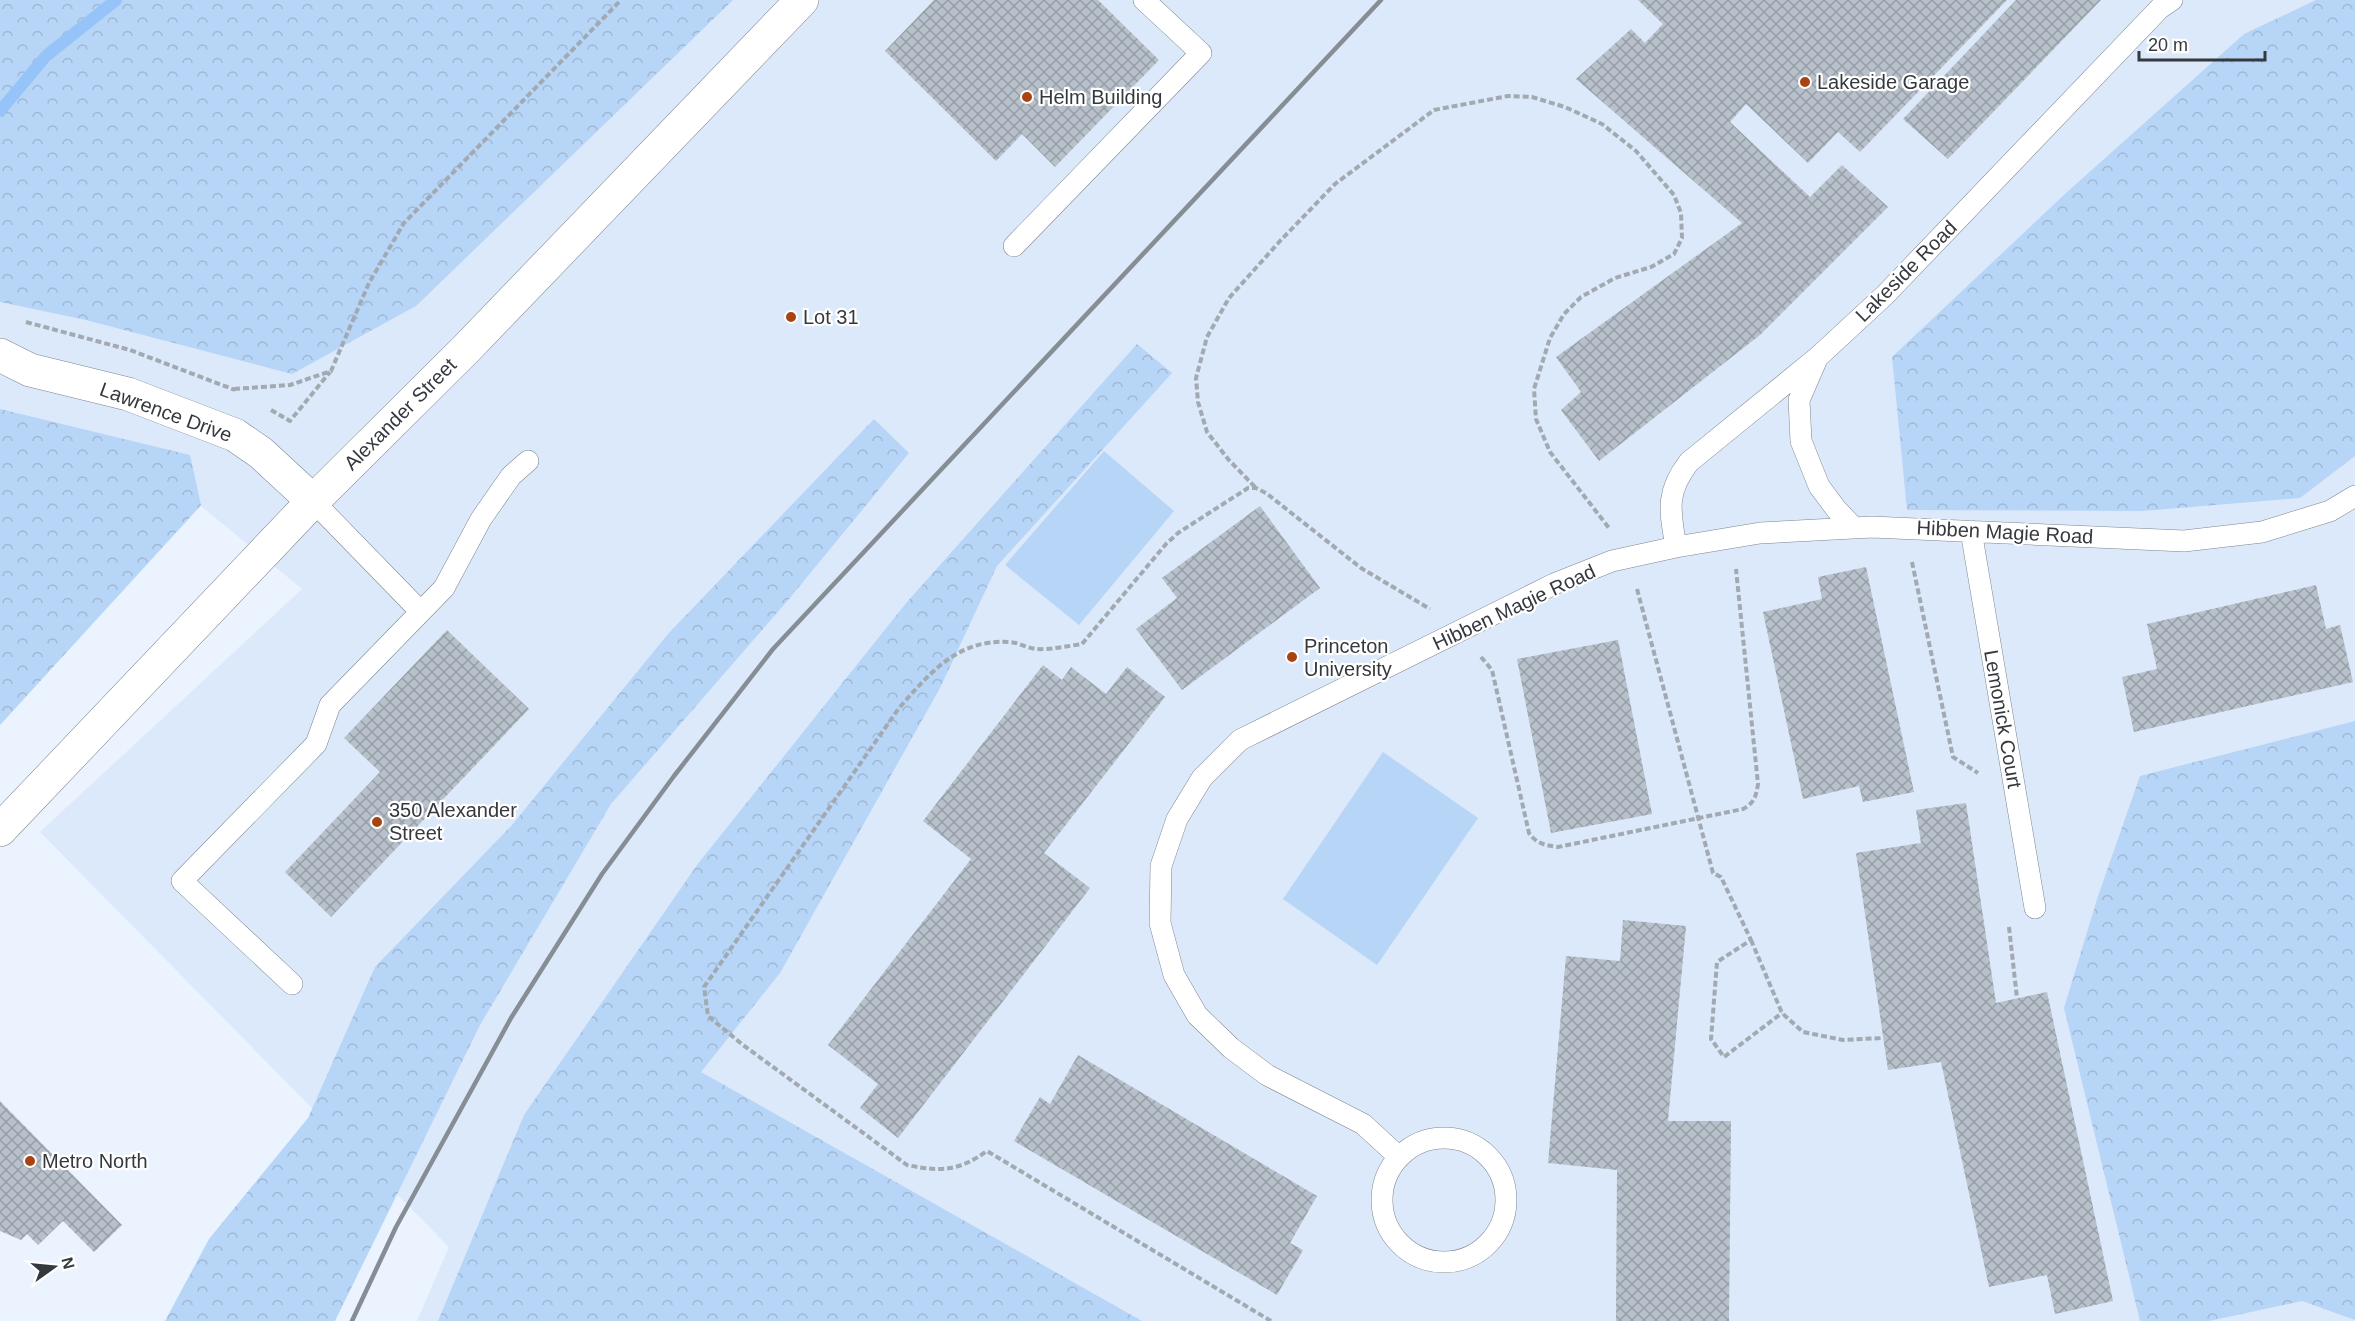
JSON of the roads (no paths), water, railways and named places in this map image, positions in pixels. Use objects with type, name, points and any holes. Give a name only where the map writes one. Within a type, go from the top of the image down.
[{"type":"main road","name":"Alexander Street","points":[[0,830],[313,501],[474,340],[802,0]]},
{"type":"main road","name":"Lawrence Drive","points":[[0,355],[30,370],[128,394],[235,435],[261,453],[313,501]]},
{"type":"lane","points":[[1014,246],[1201,53],[1144,0]]},
{"type":"lane","name":"Lakeside Road","points":[[1676,547],[1669,508],[1676,479],[1689,462],[1818,357],[1885,295],[2160,8],[2172,0]]},
{"type":"lane","points":[[1818,357],[1799,400],[1801,441],[1819,486],[1854,528]]},
{"type":"lane","points":[[292,984],[182,881],[316,744],[330,705],[444,588],[481,519],[511,476],[528,461]]},
{"type":"lane","name":"Hibben Magie Road","points":[[1399,1157],[1363,1124],[1267,1075],[1231,1048],[1197,1015],[1174,975],[1160,924],[1161,866],[1176,819],[1202,778],[1240,740],[1554,584],[1612,561],[1676,547],[1760,533],[1854,528],[1891,527],[2184,541],[2262,532],[2330,511],[2355,496]]},
{"type":"lane","points":[[313,501],[420,611]]},
{"type":"lane","name":"Lemonick Court","points":[[1971,531],[2035,908]]},
{"type":"lane","points":[[1434,1139],[1455,1139],[1474,1146],[1489,1158],[1500,1175],[1506,1194],[1505,1215],[1497,1233],[1483,1249],[1465,1259],[1444,1263],[1424,1260],[1406,1250],[1392,1234],[1383,1215],[1382,1194],[1387,1174],[1399,1157],[1415,1145],[1434,1139]]},
{"type":"waterway","points":[[0,111],[46,56],[116,0]]},
{"type":"railway","points":[[352,1321],[396,1227],[511,1018],[602,874],[674,776],[773,649],[1381,0]]},
{"type":"place","name":"Lakeside Garage","points":[[1805,82]]},
{"type":"place","name":"Helm Building","points":[[1027,97]]},
{"type":"place","name":"Lot 31","points":[[791,317]]},
{"type":"place","name":"Princeton University","points":[[1292,657]]},
{"type":"place","name":"350 Alexander Street","points":[[377,822]]},
{"type":"place","name":"Metro North","points":[[30,1161]]}]
